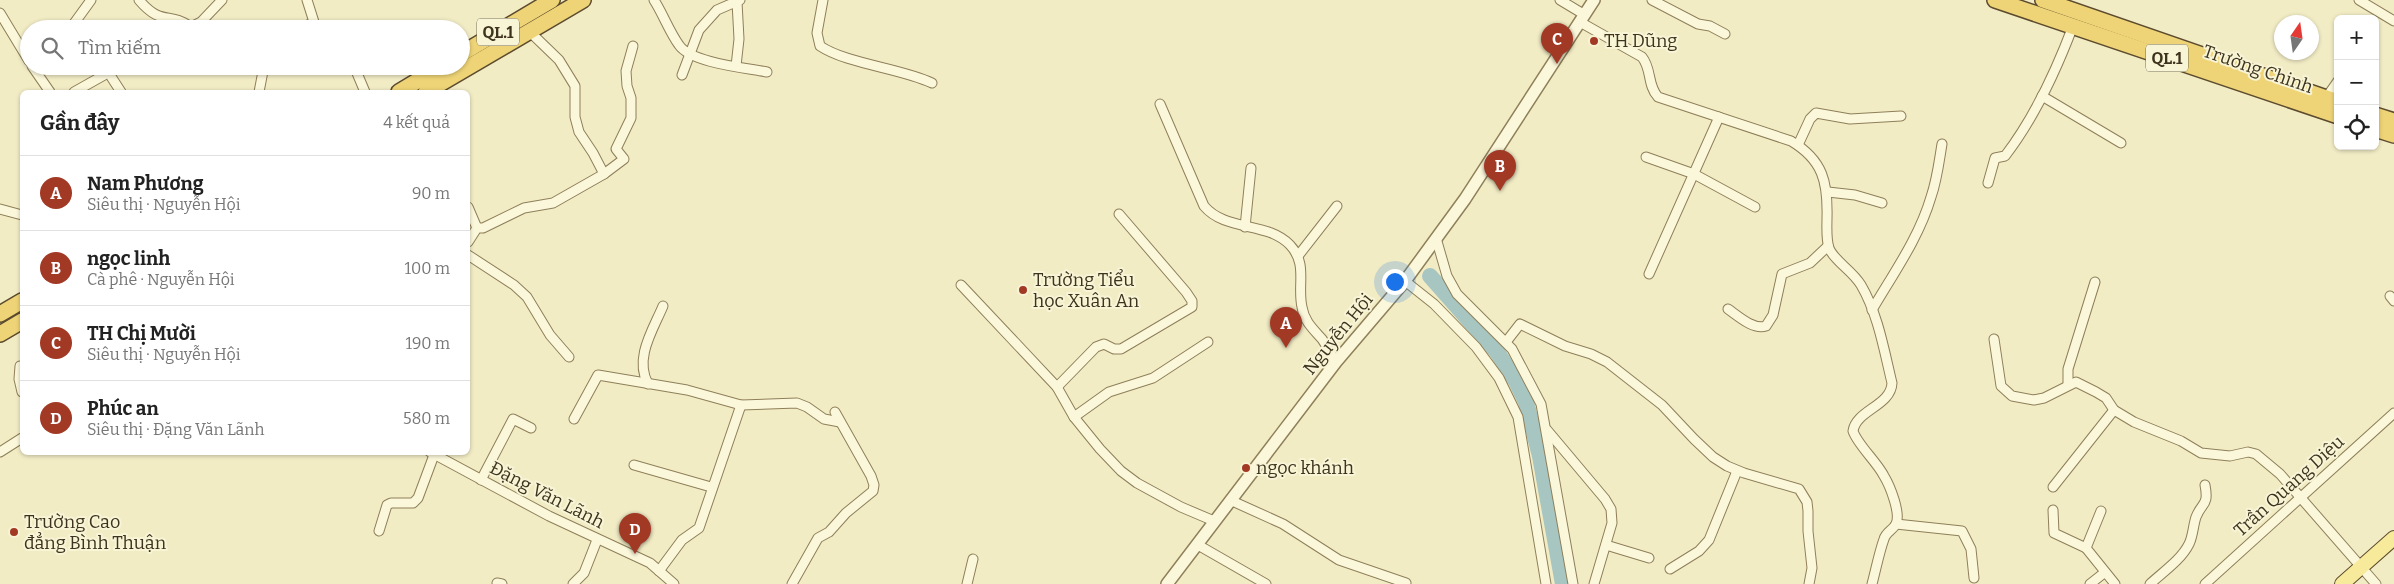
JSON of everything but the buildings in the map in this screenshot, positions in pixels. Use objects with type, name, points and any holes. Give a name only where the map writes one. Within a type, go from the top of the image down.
[{"type":"highway","name":"QL.1","points":[[470,49],[552,0]]},
{"type":"highway","name":"QL.1","points":[[470,66],[583,0]]},
{"type":"highway","name":"Trường Chinh","points":[[1995,0],[2334,115]]},
{"type":"highway","name":"Trường Chinh","points":[[2043,0],[2332,100]]},
{"type":"highway","points":[[402,90],[427,75]]},
{"type":"highway","name":"QL.1","points":[[429,90],[455,75]]},
{"type":"highway","points":[[2379,116],[2394,121]]},
{"type":"highway","points":[[2379,130],[2394,135]]},
{"type":"highway","points":[[0,314],[20,302]]},
{"type":"highway","points":[[0,334],[20,322]]},
{"type":"main road","points":[[2342,584],[2394,538]]},
{"type":"street","points":[[77,20],[91,0]]},
{"type":"street","points":[[139,0],[155,16],[164,19],[181,20]]},
{"type":"street","points":[[203,20],[222,0]]},
{"type":"street","points":[[307,0],[315,20]]},
{"type":"street","points":[[654,0],[679,46],[690,53],[736,66],[768,72]]},
{"type":"street","points":[[823,0],[818,34],[820,46],[853,59],[914,75],[932,83]]},
{"type":"street","points":[[1560,0],[1582,18],[1642,57],[1646,62],[1650,88],[1658,97],[1792,140],[1806,149],[1822,172],[1828,192],[1828,246],[1836,259],[1857,278],[1872,310],[1892,388],[1887,396],[1857,422],[1853,432],[1888,484],[1894,503],[1896,524]]},
{"type":"street","name":"Nguyễn Hội","points":[[1167,584],[1336,362],[1405,281],[1465,199],[1594,0]]},
{"type":"street","points":[[1652,0],[1698,24],[1710,26],[1725,34]]},
{"type":"street","points":[[2359,0],[2394,21]]},
{"type":"street","points":[[682,75],[699,30],[717,10],[738,1],[739,39],[736,66]]},
{"type":"street","points":[[0,13],[20,46]]},
{"type":"street","points":[[1988,183],[1995,158],[2004,157],[2010,150],[2042,96],[2063,54],[2073,26]]},
{"type":"street","points":[[535,28],[559,60],[575,86],[575,117],[579,132],[604,174]]},
{"type":"street","points":[[470,239],[477,228],[491,224],[524,208],[552,203],[604,174],[624,159],[616,149],[631,118],[631,98],[627,86],[626,71],[632,46]]},
{"type":"street","points":[[39,75],[49,90]]},
{"type":"street","points":[[78,90],[104,75]]},
{"type":"street","points":[[110,75],[120,90]]},
{"type":"street","points":[[259,90],[262,75]]},
{"type":"street","points":[[357,75],[363,90]]},
{"type":"street","points":[[2042,96],[2122,144]]},
{"type":"street","points":[[1160,104],[1204,206],[1211,214],[1221,220],[1275,235],[1289,244],[1298,256],[1302,268],[1301,305],[1303,314],[1336,362]]},
{"type":"street","points":[[1798,145],[1810,119],[1816,113],[1850,119],[1901,116]]},
{"type":"street","points":[[1649,274],[1719,117]]},
{"type":"street","points":[[1872,310],[1916,236],[1936,181],[1942,144]]},
{"type":"street","points":[[1646,157],[1694,174],[1755,207]]},
{"type":"street","points":[[1245,227],[1251,168]]},
{"type":"street","points":[[1828,192],[1855,195],[1882,203]]},
{"type":"street","points":[[1298,256],[1337,206]]},
{"type":"street","points":[[0,209],[20,215]]},
{"type":"street","points":[[470,212],[477,228]]},
{"type":"street","points":[[1057,387],[1096,347],[1104,344],[1114,349],[1121,349],[1192,307],[1192,301],[1186,292],[1119,214]]},
{"type":"street","points":[[1436,238],[1447,276],[1457,294],[1506,342],[1522,364],[1541,404],[1573,584]]},
{"type":"street","points":[[1728,309],[1745,321],[1761,327],[1766,326],[1772,315],[1782,274],[1810,262],[1828,246]]},
{"type":"street","points":[[470,256],[514,285],[527,297],[550,335],[569,357]]},
{"type":"street","points":[[1405,281],[1434,304],[1476,347],[1499,378],[1518,417],[1546,584]]},
{"type":"street","points":[[2068,385],[2068,369],[2095,282]]},
{"type":"street","points":[[961,285],[1057,387],[1074,417],[1121,471],[1137,483],[1181,507],[1214,521]]},
{"type":"street","points":[[648,384],[642,371],[644,353],[663,306]]},
{"type":"street","points":[[1506,342],[1520,324],[1565,346],[1591,354],[1607,362],[1662,405],[1713,457],[1737,471],[1799,489],[1803,494],[1808,510],[1808,538],[1812,558],[1809,584]]},
{"type":"street","points":[[1994,340],[2001,386],[2012,396],[2034,400],[2044,398],[2076,382],[2091,388],[2106,398],[2114,410],[2146,428],[2181,441],[2202,453],[2230,456],[2253,452],[2280,474],[2360,568],[2376,584]]},
{"type":"street","points":[[1074,417],[1109,392],[1153,378],[1208,342]]},
{"type":"street","points":[[20,366],[20,383]]},
{"type":"street","points":[[574,419],[598,375],[716,397],[741,405],[797,404],[807,407],[824,418],[840,422]]},
{"type":"street","points":[[659,570],[682,540],[699,528],[711,487],[741,405]]},
{"type":"street","points":[[2053,487],[2114,410]]},
{"type":"street","points":[[792,584],[818,538],[829,532],[846,513],[873,492],[874,485],[871,476],[835,412]]},
{"type":"street","name":"Trần Quang Diệu","points":[[2205,584],[2394,413]]},
{"type":"street","points":[[481,480],[514,419],[531,428]]},
{"type":"street","points":[[1546,430],[1605,499],[1611,509],[1612,523],[1594,584]]},
{"type":"street","points":[[0,452],[20,439]]},
{"type":"street","points":[[379,532],[387,505],[391,502],[413,503],[418,498],[432,455]]},
{"type":"street","name":"Đặng Văn Lãnh","points":[[434,455],[598,540],[650,563],[674,584]]},
{"type":"street","points":[[634,465],[711,487]]},
{"type":"street","points":[[1670,569],[1698,551],[1709,540],[1737,471]]},
{"type":"street","points":[[2150,584],[2180,558],[2188,545],[2196,518],[2207,496],[2205,485]]},
{"type":"street","points":[[1230,500],[1282,524],[1339,560],[1406,582]]},
{"type":"street","points":[[2053,510],[2054,534],[2086,548],[2115,584]]},
{"type":"street","points":[[2086,548],[2101,511]]},
{"type":"street","points":[[1896,524],[1962,531],[1971,549],[1974,578]]},
{"type":"street","points":[[1872,584],[1885,535],[1896,524]]},
{"type":"street","points":[[573,584],[584,573],[598,540]]},
{"type":"street","points":[[1606,544],[1649,558]]},
{"type":"street","points":[[1198,545],[1266,584]]},
{"type":"street","points":[[967,584],[973,560]]},
{"type":"street","points":[[2090,584],[2104,572]]},
{"type":"waterway","points":[[1430,276],[1497,352],[1516,381],[1526,402],[1540,456],[1563,584]]},
{"type":"place","name":"TH Dũng","points":[[1594,41]]},
{"type":"place","name":"TH Chị Mười","points":[[1557,64]]},
{"type":"place","name":"ngọc linh","points":[[1500,191]]},
{"type":"place","name":"Trường Tiểu học Xuân An","points":[[1023,290]]},
{"type":"place","name":"Nam Phương","points":[[1286,348]]},
{"type":"place","name":"ngọc khánh","points":[[1246,468]]},
{"type":"place","name":"Trường Cao đẳng Bình Thuận","points":[[14,532]]},
{"type":"place","name":"Phúc an","points":[[635,554]]}]
